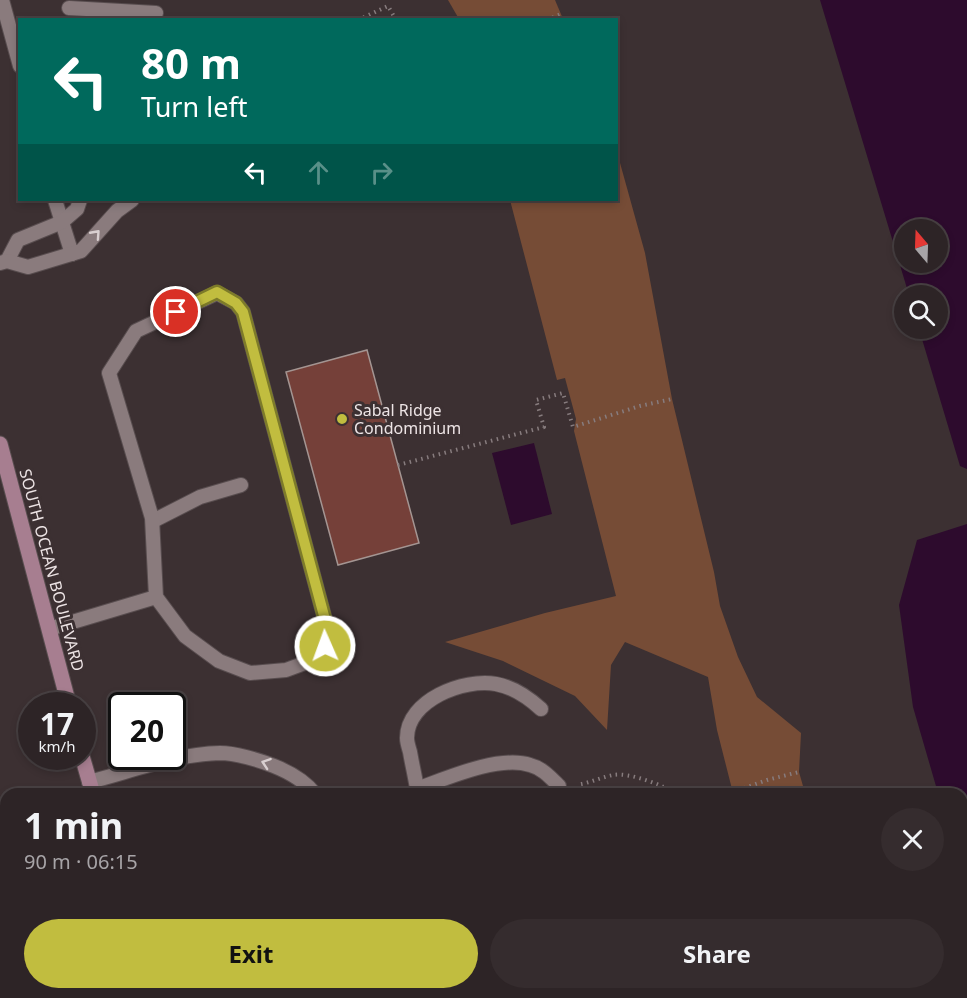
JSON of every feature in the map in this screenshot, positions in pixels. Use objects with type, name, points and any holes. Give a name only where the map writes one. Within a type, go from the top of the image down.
[{"type":"main road","name":"SOUTH OCEAN BOULEVARD","points":[[0,444],[5,483],[49,628],[66,692]]},
{"type":"main road","points":[[86,770],[91,788]]},
{"type":"lane","points":[[2,0],[18,59]]},
{"type":"lane","points":[[70,9],[156,11]]},
{"type":"lane","points":[[55,201],[72,254]]},
{"type":"lane","points":[[78,204],[62,222],[18,240],[3,262],[28,267],[81,251],[118,205]]},
{"type":"lane","points":[[217,292],[236,303],[243,312],[327,627],[325,646],[313,660],[295,667],[250,673],[219,661],[185,636],[156,597],[153,520],[109,373],[136,331],[217,292]]},
{"type":"lane","points":[[153,520],[200,497],[241,485]]},
{"type":"lane","points":[[49,628],[156,597]]},
{"type":"lane","points":[[417,788],[407,739],[411,721],[426,702],[446,691],[472,683],[496,684],[530,699],[541,708]]},
{"type":"lane","points":[[91,788],[178,758],[222,753],[259,760],[288,771],[310,788]]},
{"type":"lane","points":[[426,788],[482,767],[508,762],[529,764],[546,772],[559,786]]},
{"type":"path","points":[[362,18],[388,6],[395,18]]},
{"type":"path","points":[[552,18],[561,14]]},
{"type":"path","points":[[398,465],[544,427],[536,400],[563,393],[573,427],[640,406],[672,399]]},
{"type":"path","points":[[744,788],[799,772]]},
{"type":"path","points":[[559,786],[583,784],[616,774],[668,788]]},
{"type":"shaded area","points":[[448,0],[555,0],[563,18],[458,18]]},
{"type":"shaded area","points":[[820,0],[967,0],[967,469],[960,466],[922,339],[948,339],[948,285],[906,285],[902,273],[948,273],[948,219],[894,219],[894,245]]},
{"type":"shaded area","points":[[618,156],[645,253],[672,399],[714,572],[720,606],[738,657],[757,697],[801,733],[799,772],[804,788],[732,788],[717,730],[708,677],[625,642],[611,665],[607,730],[575,696],[503,661],[445,642],[545,613],[616,596],[574,431],[576,419],[565,378],[557,380],[510,201],[618,201]]},
{"type":"shaded area","points":[[534,443],[552,514],[511,525],[492,453]]},
{"type":"shaded area","points":[[967,524],[967,788],[937,788],[913,707],[899,605],[917,540]]},
{"type":"building","name":"Sabal Ridge Condominium","points":[[367,350],[419,543],[338,565],[286,372]]},
{"type":"place","name":"Sabal Ridge Condominium","points":[[342,419]]},
{"type":"route","points":[[176,312],[217,292],[236,303],[243,312],[327,627],[325,646]]}]
